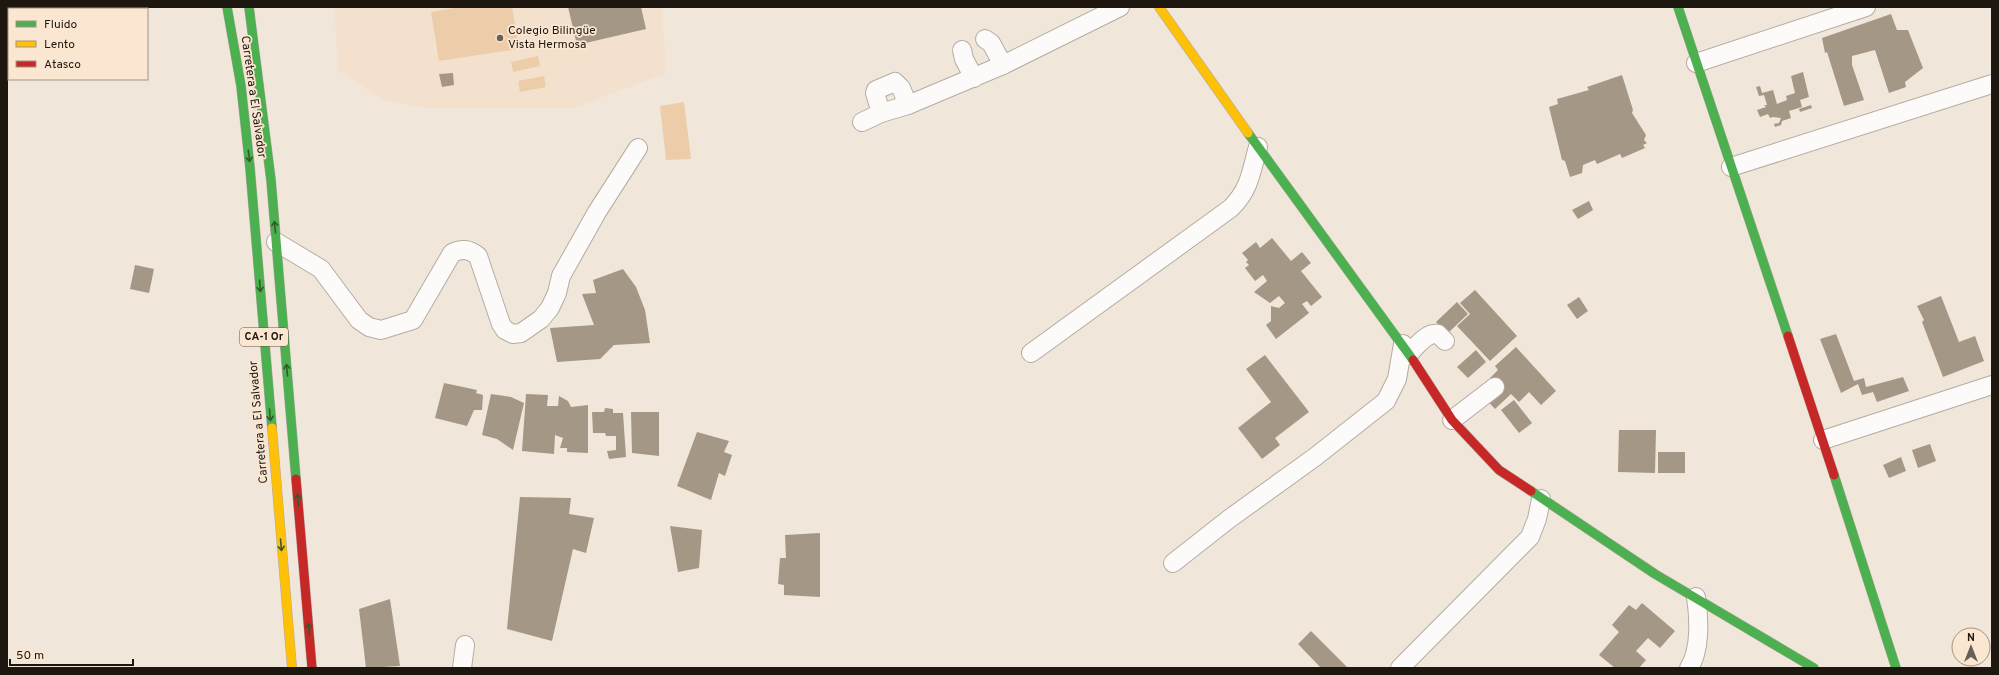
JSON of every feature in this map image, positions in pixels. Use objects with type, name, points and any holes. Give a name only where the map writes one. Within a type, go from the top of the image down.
[{"type":"main road","name":"Carretera a El Salvador","points":[[227,7],[241,86],[250,168],[292,668]]},
{"type":"main road","name":"Carretera a El Salvador","points":[[249,7],[265,127],[276,242],[312,668]]},
{"type":"main road","points":[[1159,7],[1405,350],[1452,420],[1499,470],[1540,499],[1656,574],[1814,668]]},
{"type":"main road","points":[[1678,7],[1823,440],[1896,668]]},
{"type":"street","points":[[862,122],[881,113],[908,105],[974,78],[1120,7]]},
{"type":"street","points":[[1696,63],[1866,7]]},
{"type":"street","points":[[986,39],[991,43],[1003,65]]},
{"type":"street","points":[[962,50],[964,59],[974,78]]},
{"type":"street","points":[[881,113],[875,93],[876,90],[895,82],[900,88],[908,105]]},
{"type":"street","points":[[1731,167],[1992,84]]},
{"type":"street","points":[[1031,353],[1231,208],[1242,198],[1249,182],[1258,147]]},
{"type":"street","points":[[276,242],[320,269],[359,320],[369,327],[381,330],[413,320],[452,253],[465,249],[478,256],[501,324],[505,330],[514,334],[521,333],[541,319],[550,308],[557,293],[561,276],[597,212],[638,148]]},
{"type":"street","points":[[1173,563],[1229,519],[1315,457],[1386,401],[1398,379],[1405,350],[1433,333],[1438,334],[1445,341]]},
{"type":"street","points":[[1823,440],[1992,385]]},
{"type":"street","points":[[1452,420],[1495,387]]},
{"type":"street","points":[[1400,668],[1530,537],[1537,519],[1540,499]]},
{"type":"street","points":[[1689,668],[1692,664],[1697,640],[1698,614],[1696,597]]},
{"type":"street","points":[[462,668],[465,645]]},
{"type":"shaded area","name":"Colegio Bilingüe Vista Hermosa","points":[[334,7],[662,7],[666,73],[574,108],[428,108],[382,100],[338,70]]},
{"type":"shaded area","points":[[461,7],[512,7],[519,49],[439,61],[431,12]]},
{"type":"shaded area","points":[[538,56],[540,66],[513,72],[511,62]]},
{"type":"shaded area","points":[[544,76],[546,87],[520,92],[518,81]]},
{"type":"shaded area","points":[[684,102],[691,159],[666,160],[660,106]]},
{"type":"building","points":[[568,7],[641,7],[646,29],[577,45]]},
{"type":"building","points":[[1891,14],[1897,30],[1908,30],[1923,68],[1905,82],[1906,87],[1889,93],[1875,50],[1852,56],[1852,65],[1864,100],[1844,106],[1827,52],[1825,53],[1822,38]]},
{"type":"building","points":[[1803,72],[1809,97],[1800,100],[1802,107],[1789,111],[1791,118],[1782,121],[1781,125],[1775,127],[1774,124],[1779,123],[1781,118],[1770,118],[1768,114],[1760,117],[1757,110],[1766,107],[1764,105],[1767,105],[1764,95],[1759,96],[1756,87],[1760,86],[1762,93],[1773,90],[1777,104],[1787,100],[1786,96],[1795,93],[1791,76]]},
{"type":"building","points":[[453,73],[454,85],[442,87],[439,74]]},
{"type":"building","points":[[1622,75],[1633,110],[1632,113],[1646,135],[1644,140],[1647,143],[1643,145],[1645,148],[1622,158],[1620,154],[1597,164],[1595,160],[1583,165],[1582,173],[1570,177],[1565,161],[1562,160],[1549,107],[1558,104],[1557,99],[1589,90],[1587,87]]},
{"type":"building","points":[[1811,105],[1812,108],[1800,112],[1799,109]]},
{"type":"building","points":[[1589,201],[1593,210],[1578,219],[1572,210]]},
{"type":"building","points":[[1272,238],[1291,261],[1302,252],[1311,263],[1301,271],[1322,297],[1311,306],[1307,301],[1302,304],[1309,313],[1276,339],[1266,325],[1271,321],[1271,306],[1279,308],[1285,303],[1279,296],[1270,303],[1254,292],[1267,281],[1263,275],[1255,281],[1245,268],[1249,265],[1246,262],[1248,260],[1242,253],[1256,242],[1260,248]]},
{"type":"building","points":[[135,265],[154,269],[149,293],[130,289]]},
{"type":"building","points":[[623,269],[636,287],[645,310],[650,343],[614,345],[600,359],[557,362],[550,328],[594,325],[582,294],[596,293],[593,280]]},
{"type":"building","points":[[1475,290],[1517,336],[1490,361],[1457,326],[1470,314],[1460,303]]},
{"type":"building","points":[[1941,296],[1959,342],[1975,336],[1984,361],[1943,377],[1922,322],[1924,320],[1917,306]]},
{"type":"building","points":[[1579,297],[1588,311],[1577,319],[1567,305]]},
{"type":"building","points":[[1457,302],[1468,314],[1447,334],[1436,322]]},
{"type":"building","points":[[1836,334],[1854,381],[1864,378],[1866,387],[1903,377],[1909,391],[1877,402],[1873,392],[1862,395],[1858,384],[1841,393],[1820,339]]},
{"type":"building","points":[[1516,347],[1556,391],[1541,405],[1529,392],[1519,402],[1511,394],[1495,409],[1486,399],[1499,388],[1490,378],[1498,370],[1495,366]]},
{"type":"building","points":[[1476,350],[1486,362],[1468,378],[1457,367]]},
{"type":"building","points":[[1265,355],[1309,412],[1275,438],[1280,445],[1262,459],[1238,428],[1271,402],[1246,369]]},
{"type":"building","points":[[444,383],[477,390],[476,393],[483,395],[482,410],[474,410],[467,426],[435,418]]},
{"type":"building","points":[[491,394],[511,397],[524,403],[513,450],[497,439],[482,435]]},
{"type":"building","points":[[526,394],[548,395],[547,406],[558,406],[559,396],[568,401],[571,407],[588,405],[588,453],[567,452],[567,448],[560,448],[563,438],[555,435],[554,454],[522,451]]},
{"type":"building","points":[[1514,400],[1532,423],[1519,433],[1501,410]]},
{"type":"building","points":[[605,408],[613,409],[613,413],[623,413],[626,457],[609,459],[607,451],[616,450],[616,436],[606,436],[605,433],[593,433],[592,412],[604,412]]},
{"type":"building","points":[[631,412],[659,412],[659,456],[632,453]]},
{"type":"building","points":[[1619,430],[1656,430],[1655,473],[1618,472]]},
{"type":"building","points":[[697,432],[729,441],[724,452],[732,455],[725,476],[719,473],[711,500],[677,486]]},
{"type":"building","points":[[1930,444],[1936,461],[1918,468],[1912,450]]},
{"type":"building","points":[[1658,452],[1685,452],[1685,473],[1658,473]]},
{"type":"building","points":[[1901,457],[1906,471],[1889,478],[1883,465]]},
{"type":"building","points":[[520,497],[571,498],[569,514],[594,518],[586,553],[573,549],[552,641],[507,629]]},
{"type":"building","points":[[670,526],[702,530],[699,568],[678,572]]},
{"type":"building","points":[[820,533],[820,597],[784,595],[784,585],[778,584],[780,558],[786,558],[785,535]]},
{"type":"building","points":[[390,599],[400,666],[366,668],[359,609]]},
{"type":"building","points":[[1642,603],[1675,631],[1660,648],[1648,638],[1636,651],[1646,660],[1639,668],[1615,668],[1599,655],[1619,632],[1612,625],[1629,605],[1636,610]]},
{"type":"building","points":[[1311,631],[1348,668],[1321,668],[1298,644]]},
{"type":"traffic: fast","points":[[227,7],[241,86],[250,168],[272,428]]},
{"type":"traffic: fast","points":[[249,7],[271,180],[296,479]]},
{"type":"traffic: fast","points":[[1678,7],[1788,336]]},
{"type":"traffic: fast","points":[[1248,133],[1413,360]]},
{"type":"traffic: fast","points":[[1834,475],[1896,668]]},
{"type":"traffic: fast","points":[[1531,491],[1655,574],[1814,668]]},
{"type":"traffic: slow","points":[[1159,7],[1248,133]]},
{"type":"traffic: slow","points":[[272,428],[292,668]]},
{"type":"traffic: jam","points":[[1788,336],[1834,475]]},
{"type":"traffic: jam","points":[[1413,360],[1452,420],[1499,470],[1531,491]]},
{"type":"traffic: jam","points":[[296,479],[312,668]]},
{"type":"place","name":"Colegio Bilingüe Vista Hermosa","points":[[500,38]]}]
